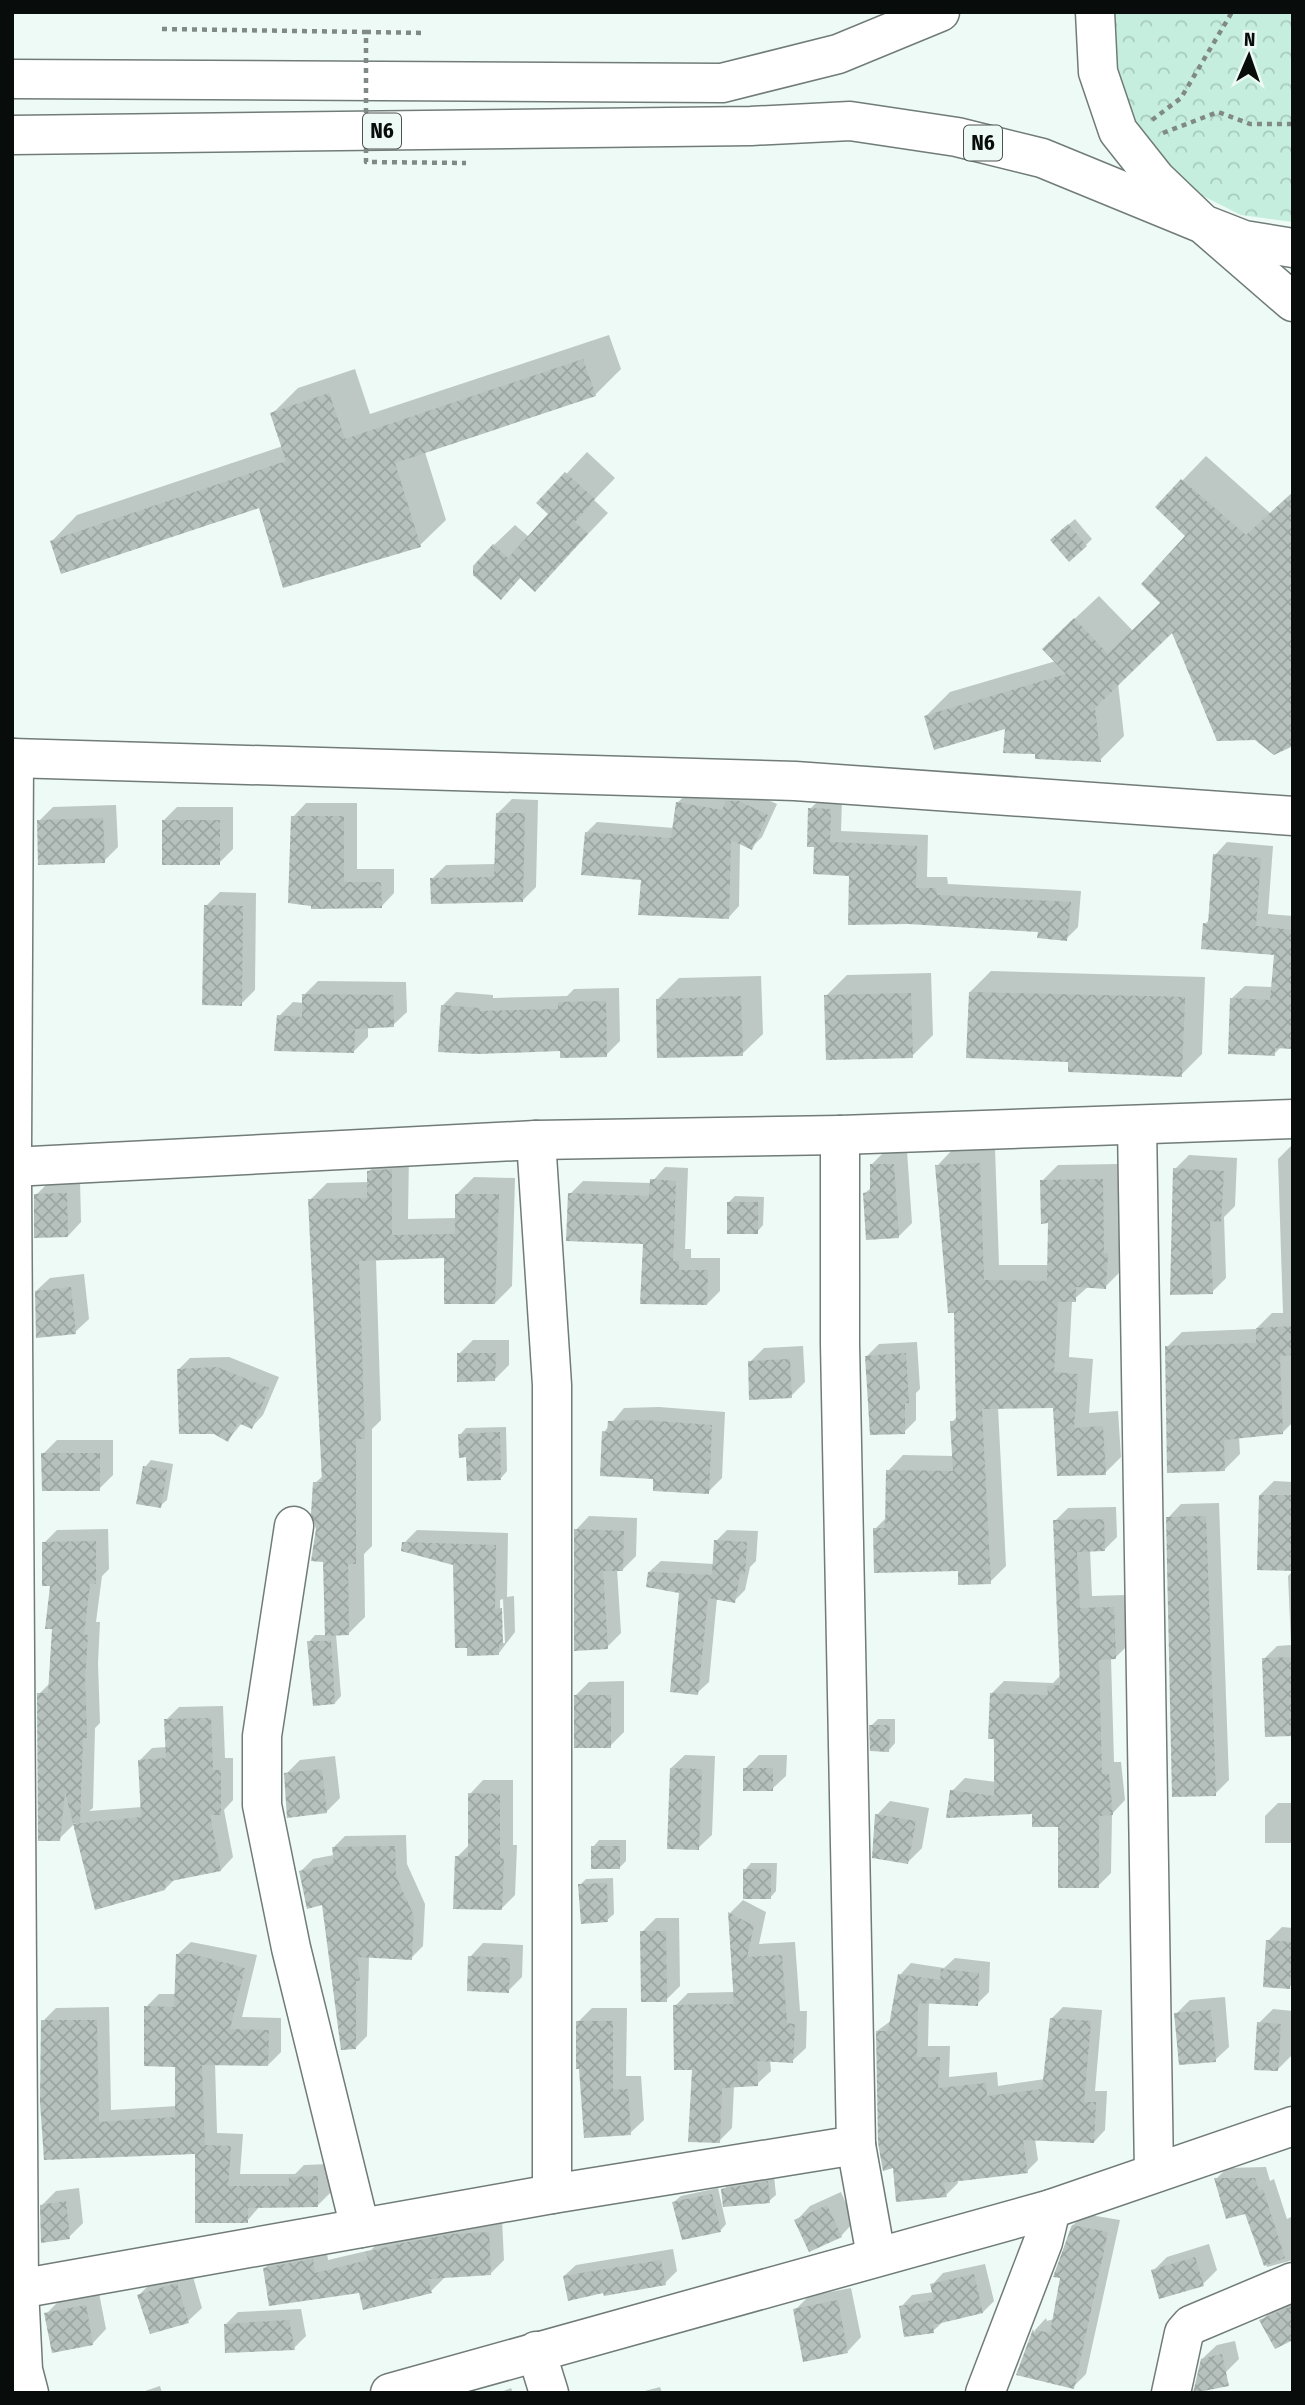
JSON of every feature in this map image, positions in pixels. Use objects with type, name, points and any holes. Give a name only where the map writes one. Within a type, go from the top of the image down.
[{"type":"main road","name":"N6","points":[[12,79],[722,83],[838,54],[940,12]]},
{"type":"main road","name":"N6","points":[[1095,12],[1098,72],[1118,131],[1156,179],[1293,302]]},
{"type":"main road","name":"N6","points":[[14,138],[751,126],[850,121],[957,137],[1042,158],[1244,240],[1293,248]]},
{"type":"main road","points":[[12,1151],[13,758],[795,781],[1293,816]]},
{"type":"main road","points":[[12,1167],[536,1140],[840,1135],[1293,1119]]},
{"type":"main road","points":[[1137,1125],[1140,1487],[1154,2173]]},
{"type":"main road","points":[[840,1135],[840,1344],[856,2145],[876,2256]]},
{"type":"main road","points":[[536,1140],[552,1385],[552,2194]]},
{"type":"main road","points":[[12,1179],[19,2289],[23,2370],[29,2393]]},
{"type":"main road","points":[[294,1525],[262,1736],[261,1805],[290,1948],[360,2228]]},
{"type":"main road","points":[[390,2393],[1051,2209],[1293,2126]]},
{"type":"main road","points":[[19,2289],[552,2194],[856,2145]]},
{"type":"main road","points":[[985,2393],[1043,2242],[1051,2209]]},
{"type":"main road","points":[[1171,2393],[1184,2333],[1191,2325],[1293,2282]]},
{"type":"main road","points":[[536,2351],[549,2393]]},
{"type":"path","points":[[1144,126],[1181,97],[1232,12]]},
{"type":"path","points":[[162,29],[425,33]]},
{"type":"path","points":[[366,32],[366,162],[466,163]]},
{"type":"path","points":[[1162,133],[1218,112],[1250,124],[1293,124]]},
{"type":"green space","points":[[1106,12],[1293,12],[1293,222],[1241,215],[1183,186],[1138,139],[1111,80]]},
{"type":"building","points":[[583,359],[596,396],[395,463],[421,547],[283,588],[259,508],[61,574],[50,541],[286,461],[270,413],[329,393],[345,439]]},
{"type":"building","points":[[565,472],[595,499],[575,522],[588,534],[535,592],[520,578],[501,600],[473,575],[473,566],[493,544],[508,558],[548,514],[536,503]]},
{"type":"building","points":[[1181,479],[1246,535],[1293,492],[1293,746],[1274,755],[1255,740],[1217,741],[1172,633],[1095,708],[1101,762],[1035,759],[1035,754],[1003,753],[1005,729],[934,750],[924,716],[1066,674],[1042,649],[1074,618],[1108,654],[1160,603],[1141,584],[1185,536],[1155,507]]},
{"type":"building","points":[[1068,524],[1087,546],[1069,562],[1050,540]]},
{"type":"building","points":[[726,801],[739,801],[768,815],[752,850],[731,840],[729,919],[638,915],[641,880],[581,875],[585,832],[671,838],[676,802],[722,810]]},
{"type":"building","points":[[808,808],[831,809],[830,842],[917,846],[916,888],[936,888],[937,895],[1071,902],[1067,941],[1037,938],[1038,932],[908,924],[848,925],[849,876],[813,874],[814,847],[807,847]]},
{"type":"building","points":[[496,813],[525,813],[523,902],[431,904],[430,878],[494,877]]},
{"type":"building","points":[[291,816],[344,816],[344,882],[381,882],[382,908],[311,909],[311,906],[288,903]]},
{"type":"building","points":[[103,818],[105,863],[38,865],[37,820]]},
{"type":"building","points":[[162,820],[220,820],[220,865],[162,865]]},
{"type":"building","points":[[1213,854],[1261,858],[1256,926],[1293,930],[1293,1049],[1275,1048],[1275,1056],[1228,1054],[1230,998],[1270,1000],[1274,955],[1201,949],[1203,923],[1208,924]]},
{"type":"building","points":[[204,905],[243,906],[242,1006],[202,1005]]},
{"type":"building","points":[[969,992],[1185,997],[1182,1077],[1068,1072],[1068,1062],[966,1058]]},
{"type":"building","points":[[911,993],[913,1058],[826,1060],[824,995]]},
{"type":"building","points":[[302,994],[393,995],[394,1027],[355,1029],[354,1053],[274,1051],[277,1015],[302,1017]]},
{"type":"building","points":[[741,996],[743,1056],[657,1058],[656,999]]},
{"type":"building","points":[[606,1001],[607,1057],[560,1058],[560,1051],[478,1054],[438,1052],[441,1005],[480,1008],[480,1011],[558,1009],[558,1002]]},
{"type":"building","points":[[980,1163],[984,1280],[1047,1281],[1048,1223],[1041,1224],[1040,1180],[1103,1179],[1104,1253],[1108,1253],[1106,1289],[1076,1287],[1076,1302],[1058,1302],[1054,1372],[1078,1374],[1074,1428],[1103,1426],[1106,1475],[1057,1476],[1053,1408],[982,1409],[991,1584],[958,1585],[958,1571],[874,1573],[873,1528],[885,1528],[886,1470],[953,1471],[950,1421],[956,1421],[954,1313],[948,1313],[935,1165]]},
{"type":"building","points":[[870,1164],[894,1164],[899,1238],[866,1240],[863,1193],[870,1192]]},
{"type":"building","points":[[1173,1168],[1224,1171],[1221,1222],[1210,1221],[1213,1294],[1170,1295]]},
{"type":"building","points":[[392,1169],[392,1235],[455,1234],[455,1194],[499,1194],[495,1304],[444,1304],[444,1258],[359,1261],[365,1439],[356,1439],[356,1564],[348,1564],[349,1635],[325,1636],[323,1562],[311,1561],[316,1529],[311,1514],[313,1482],[322,1482],[308,1199],[367,1198],[367,1171]]},
{"type":"building","points":[[650,1179],[676,1181],[673,1261],[679,1261],[679,1270],[708,1270],[707,1305],[640,1304],[643,1244],[566,1241],[568,1193],[649,1196]]},
{"type":"building","points":[[67,1193],[68,1237],[34,1238],[34,1194]]},
{"type":"building","points":[[727,1202],[758,1202],[758,1234],[727,1234]]},
{"type":"building","points":[[71,1287],[76,1334],[36,1338],[35,1291]]},
{"type":"building","points":[[1293,1326],[1293,1355],[1280,1356],[1283,1434],[1224,1440],[1225,1471],[1167,1473],[1165,1346],[1256,1343],[1256,1328]]},
{"type":"building","points":[[457,1353],[496,1353],[495,1381],[457,1382]]},
{"type":"building","points":[[906,1353],[909,1403],[905,1403],[905,1434],[870,1435],[865,1356]]},
{"type":"building","points":[[790,1359],[792,1398],[749,1400],[748,1361]]},
{"type":"building","points":[[217,1367],[269,1388],[252,1429],[238,1423],[228,1442],[214,1434],[179,1434],[177,1369]]},
{"type":"building","points":[[644,1420],[712,1425],[709,1494],[653,1491],[653,1479],[600,1476],[602,1431],[607,1432],[608,1421]]},
{"type":"building","points":[[500,1432],[501,1480],[467,1481],[466,1457],[459,1458],[458,1434]]},
{"type":"building","points":[[41,1453],[100,1453],[100,1491],[42,1491]]},
{"type":"building","points":[[143,1466],[167,1470],[161,1508],[136,1504]]},
{"type":"building","points":[[1259,1495],[1293,1495],[1293,1571],[1257,1570]]},
{"type":"building","points":[[1206,1516],[1216,1796],[1172,1797],[1166,1517]]},
{"type":"building","points":[[1104,1519],[1105,1551],[1077,1552],[1080,1608],[1114,1607],[1116,1659],[1099,1660],[1102,1774],[1109,1774],[1113,1815],[1099,1816],[1099,1888],[1058,1888],[1058,1827],[1032,1827],[1032,1814],[946,1818],[950,1790],[994,1796],[994,1739],[988,1739],[990,1693],[1048,1695],[1047,1686],[1060,1685],[1053,1520]]},
{"type":"building","points":[[574,1529],[624,1531],[623,1571],[603,1571],[608,1649],[574,1651]]},
{"type":"building","points":[[714,1540],[747,1542],[745,1574],[740,1574],[735,1603],[708,1598],[698,1695],[670,1692],[679,1593],[646,1587],[648,1572],[712,1575]]},
{"type":"building","points":[[96,1541],[96,1584],[90,1584],[84,1634],[88,1635],[85,1678],[87,1738],[83,1738],[80,1823],[73,1823],[65,1792],[60,1841],[38,1841],[37,1693],[48,1693],[52,1629],[45,1629],[50,1586],[42,1586],[42,1542]]},
{"type":"building","points":[[402,1542],[496,1545],[495,1609],[502,1608],[503,1646],[499,1646],[499,1655],[467,1656],[467,1648],[455,1648],[453,1565],[401,1551]]},
{"type":"building","points":[[307,1641],[331,1641],[335,1704],[313,1706]]},
{"type":"building","points":[[1293,1657],[1293,1736],[1265,1737],[1262,1658]]},
{"type":"building","points":[[574,1695],[611,1695],[611,1748],[574,1748]]},
{"type":"building","points":[[211,1718],[213,1770],[221,1770],[221,1815],[210,1815],[221,1871],[166,1882],[165,1890],[95,1910],[73,1824],[141,1817],[138,1760],[166,1758],[164,1719]]},
{"type":"building","points":[[869,1725],[890,1725],[889,1752],[870,1751]]},
{"type":"building","points":[[670,1768],[702,1769],[699,1850],[667,1849]]},
{"type":"building","points":[[743,1768],[773,1768],[773,1791],[743,1791]]},
{"type":"building","points":[[322,1769],[327,1813],[287,1818],[284,1773]]},
{"type":"building","points":[[468,1793],[500,1794],[500,1858],[504,1858],[502,1910],[453,1909],[455,1856],[468,1857]]},
{"type":"building","points":[[875,1814],[916,1821],[908,1864],[872,1858]]},
{"type":"building","points":[[395,1846],[396,1876],[414,1916],[412,1960],[357,1957],[360,1981],[356,1981],[356,2049],[341,2050],[322,1905],[307,1909],[299,1871],[334,1863],[332,1847]]},
{"type":"building","points":[[591,1846],[620,1846],[620,1869],[591,1869]]},
{"type":"building","points":[[743,1869],[771,1869],[771,1899],[743,1899]]},
{"type":"building","points":[[607,1883],[608,1922],[581,1924],[578,1884]]},
{"type":"building","points":[[728,1912],[754,1926],[747,1957],[782,1955],[787,2023],[795,2024],[793,2063],[757,2061],[758,2086],[722,2088],[720,2143],[688,2142],[692,2070],[674,2070],[673,2005],[734,2004]]},
{"type":"building","points":[[640,1931],[666,1931],[667,2002],[641,2002]]},
{"type":"building","points":[[1266,1940],[1293,1942],[1290,1989],[1263,1987]]},
{"type":"building","points":[[176,1954],[192,1954],[245,1968],[230,2029],[269,2030],[268,2066],[202,2065],[205,2145],[231,2146],[228,2186],[289,2186],[289,2177],[318,2176],[318,2207],[248,2208],[248,2223],[195,2223],[195,2154],[44,2160],[40,2102],[41,2020],[97,2020],[99,2122],[175,2117],[175,2067],[144,2066],[144,2006],[174,2007]]},
{"type":"building","points":[[468,1956],[510,1958],[509,1993],[467,1991]]},
{"type":"building","points":[[941,1969],[979,1973],[978,2006],[918,2003],[917,2057],[940,2057],[938,2088],[986,2083],[987,2096],[1042,2089],[1050,2018],[1091,2021],[1084,2102],[1096,2102],[1094,2143],[1023,2140],[1028,2173],[943,2183],[947,2197],[896,2202],[893,2168],[883,2171],[878,2143],[876,2031],[888,2031],[898,1974],[940,1980]]},
{"type":"building","points":[[1211,2010],[1216,2062],[1179,2065],[1174,2013]]},
{"type":"building","points":[[576,2021],[613,2021],[613,2090],[628,2089],[631,2135],[584,2138],[579,2069],[576,2069]]},
{"type":"building","points":[[1257,2022],[1281,2024],[1278,2071],[1254,2070]]},
{"type":"building","points":[[1214,2178],[1255,2178],[1259,2191],[1263,2189],[1285,2258],[1264,2266],[1245,2214],[1226,2219]]},
{"type":"building","points":[[768,2181],[770,2203],[723,2207],[721,2189]]},
{"type":"building","points":[[712,2194],[721,2232],[682,2240],[672,2202]]},
{"type":"building","points":[[66,2201],[70,2239],[41,2243],[40,2205]]},
{"type":"building","points":[[827,2205],[842,2237],[809,2252],[794,2220]]},
{"type":"building","points":[[1072,2225],[1108,2232],[1074,2389],[1016,2375],[1033,2329],[1035,2335],[1036,2330],[1050,2333],[1060,2278],[1053,2277]]},
{"type":"building","points":[[489,2232],[491,2275],[428,2279],[432,2293],[363,2310],[359,2293],[269,2306],[263,2268],[313,2259],[315,2273],[368,2260],[366,2252],[403,2243],[452,2234]]},
{"type":"building","points":[[1195,2257],[1204,2286],[1159,2299],[1151,2270]]},
{"type":"building","points":[[661,2260],[666,2285],[604,2296],[603,2293],[568,2301],[563,2276]]},
{"type":"building","points":[[974,2274],[983,2313],[933,2325],[934,2333],[904,2337],[899,2306],[934,2300],[930,2284]]},
{"type":"building","points":[[177,2283],[189,2323],[150,2334],[137,2295]]},
{"type":"building","points":[[838,2300],[848,2353],[803,2362],[793,2309]]},
{"type":"building","points":[[86,2305],[93,2345],[52,2353],[44,2313]]},
{"type":"building","points":[[1292,2306],[1293,2340],[1275,2349],[1259,2320]]},
{"type":"building","points":[[289,2320],[295,2350],[225,2353],[224,2324]]},
{"type":"building","points":[[1222,2354],[1229,2386],[1193,2393],[1201,2359]]}]
